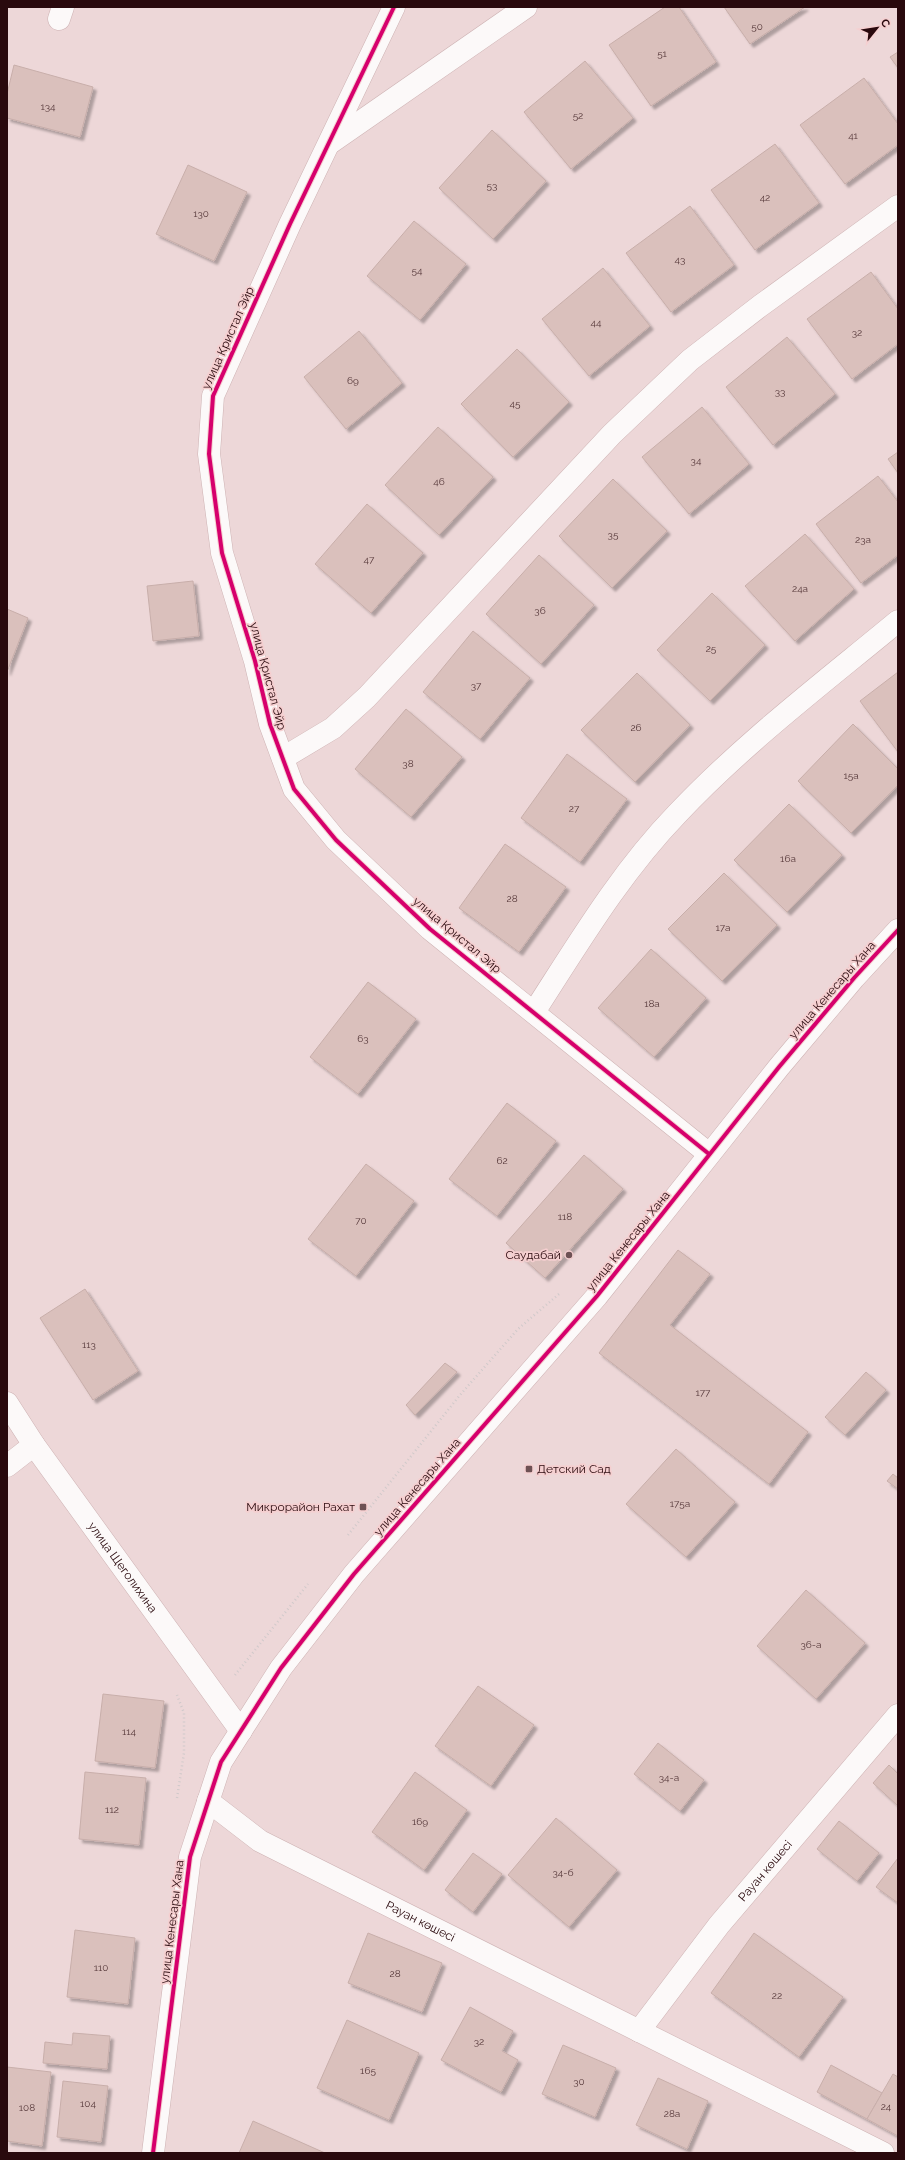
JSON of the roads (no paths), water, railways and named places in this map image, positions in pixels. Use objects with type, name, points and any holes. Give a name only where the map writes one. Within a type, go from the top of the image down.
[{"type":"street","name":"улица Кристал Эйр","points":[[394,7],[290,224],[213,396],[209,454],[222,553],[255,661],[270,724],[294,789],[336,840],[430,929],[709,1154]]},
{"type":"street","points":[[329,144],[526,7]]},
{"type":"street","points":[[283,758],[333,728],[366,697],[612,434],[690,360],[760,306],[898,206]]},
{"type":"street","points":[[534,1012],[616,887],[676,814],[741,752],[898,621]]},
{"type":"street","name":"улица Кенесары Хана","points":[[153,2153],[190,1857],[221,1762],[281,1668],[354,1574],[597,1296],[709,1154],[849,984],[898,930]]},
{"type":"street","name":"улица Щеголихина","points":[[7,1403],[34,1445],[241,1730]]},
{"type":"street","points":[[7,1466],[34,1445]]},
{"type":"street","name":"Рауан көшесі","points":[[639,2031],[719,1925],[898,1715]]},
{"type":"street","name":"Рауан көшесі","points":[[208,1801],[260,1841],[883,2153]]},
{"type":"place","name":"Саудабай","points":[[569,1255]]},
{"type":"place","name":"Детский Сад","points":[[529,1469]]},
{"type":"place","name":"Микрорайон Рахат","points":[[363,1507]]}]
